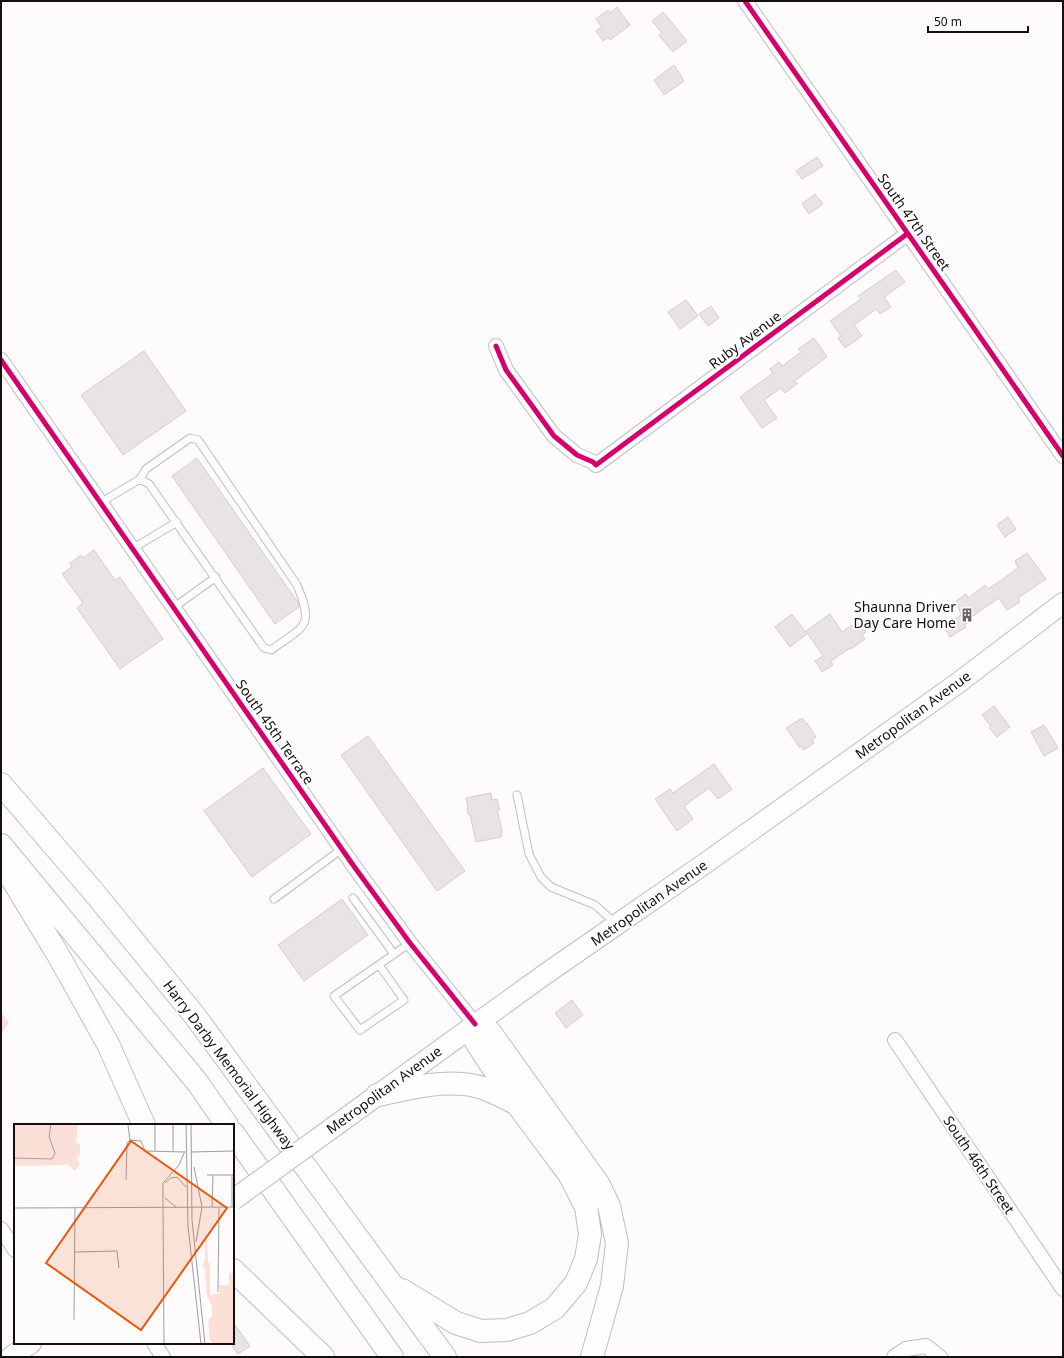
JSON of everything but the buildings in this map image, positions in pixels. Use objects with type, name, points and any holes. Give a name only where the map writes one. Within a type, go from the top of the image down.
[{"type":"highway","name":"Harry Darby Memorial Highway","points":[[1,784],[92,890],[194,1016],[445,1357]]},
{"type":"highway","points":[[1,845],[197,1082],[226,1124]]},
{"type":"highway","points":[[1,862],[57,952],[108,1044],[144,1124]]},
{"type":"highway","points":[[392,1284],[456,1323],[480,1330],[507,1330],[530,1323],[555,1308],[576,1283],[586,1259],[590,1234],[586,1207],[569,1174],[516,1103],[476,1042],[475,1024]]},
{"type":"highway","points":[[475,1024],[490,1032],[599,1184],[609,1206],[617,1243],[612,1286],[592,1357]]},
{"type":"highway","points":[[377,1095],[435,1084],[464,1084],[490,1090],[516,1103]]},
{"type":"highway","points":[[234,1134],[392,1357]]},
{"type":"highway","points":[[234,1271],[323,1357]]},
{"type":"main road","name":"Metropolitan Avenue","points":[[234,1199],[475,1024],[707,862],[958,683],[1063,604]]},
{"type":"main road","points":[[11,1357],[30,1344]]},
{"type":"street","name":"South 47th Street","points":[[745,1],[1063,456]]},
{"type":"street","name":"Ruby Avenue","points":[[496,346],[506,370],[554,436],[577,455],[593,462],[596,465],[907,234]]},
{"type":"street","name":"South 45th Terrace","points":[[1,360],[342,849],[410,943],[475,1024]]},
{"type":"street","name":"South 46th Street","points":[[895,1040],[1063,1289]]},
{"type":"street","points":[[1,1230],[14,1249]]},
{"type":"street","points":[[155,1344],[163,1357]]},
{"type":"street","points":[[894,1357],[906,1349],[926,1346],[940,1357]]},
{"type":"lane","points":[[100,504],[140,479],[146,469],[190,438],[198,440],[297,585],[305,604],[307,618],[303,627],[270,650],[264,648],[149,484],[140,479]]},
{"type":"lane","points":[[132,549],[176,522]]},
{"type":"lane","points":[[173,608],[216,578]]},
{"type":"lane","points":[[517,795],[529,854],[541,877],[551,887],[595,905],[617,924]]},
{"type":"lane","points":[[274,899],[342,849]]},
{"type":"lane","points":[[353,898],[394,954]]},
{"type":"lane","points":[[379,965],[404,1000],[360,1030],[334,996],[410,943]]},
{"type":"shaded area","points":[[1,1012],[9,1023],[1,1034]]},
{"type":"cycle path","points":[[745,1],[1063,456]]},
{"type":"cycle path","points":[[496,346],[506,370],[554,436],[577,455],[593,462],[596,465],[907,234]]},
{"type":"cycle path","points":[[1,360],[353,865],[410,943],[475,1024]]},
{"type":"place","name":"Shaunna Driver Day Care Home","points":[[967,615]]}]
